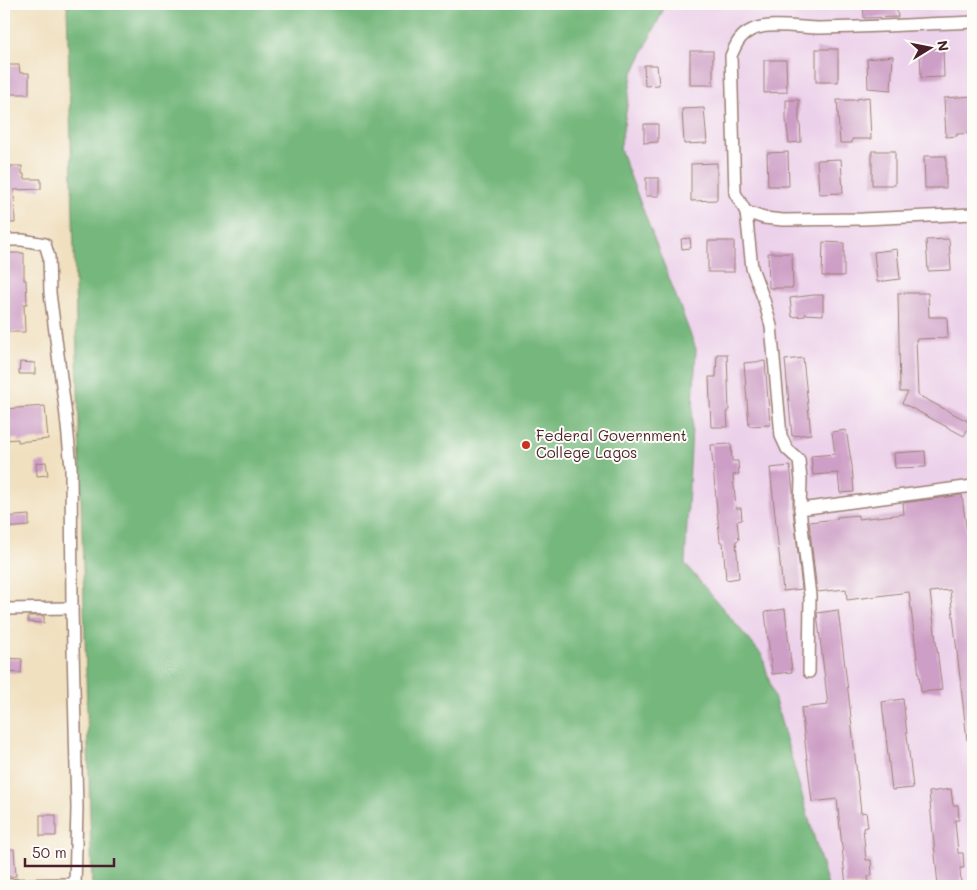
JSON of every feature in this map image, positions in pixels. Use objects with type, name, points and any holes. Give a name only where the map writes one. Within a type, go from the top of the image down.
[{"type":"street","points":[[809,672],[810,596],[800,509],[801,480],[799,460],[787,449],[781,436],[771,326],[752,268],[746,212],[735,193],[731,56],[736,43],[742,36],[754,29],[774,26],[818,28],[973,22]]},
{"type":"street","points":[[746,212],[764,218],[783,220],[863,219],[973,214]]},
{"type":"street","points":[[4,240],[22,240],[46,244],[50,258],[50,292],[71,467],[77,808],[74,885],[4,885]]},
{"type":"street","points":[[800,509],[973,486]]},
{"type":"street","points":[[4,609],[72,608]]},
{"type":"shaded area","name":"Federal Government College Lagos","points":[[67,4],[973,4],[973,886],[92,886]]},
{"type":"green space","name":"Federal Government College Lagos","points":[[67,4],[666,4],[632,75],[620,149],[696,349],[685,564],[762,655],[828,886],[92,886]]},
{"type":"green space","points":[[666,4],[759,4],[758,7]]},
{"type":"building","points":[[863,4],[896,4],[898,17],[864,18]]},
{"type":"building","points":[[920,47],[943,47],[944,77],[921,78]]},
{"type":"building","points":[[816,49],[838,49],[838,82],[816,82]]},
{"type":"building","points":[[690,51],[713,51],[713,85],[690,85]]},
{"type":"building","points":[[893,56],[891,90],[868,88],[867,59]]},
{"type":"building","points":[[764,60],[786,60],[787,92],[764,93]]},
{"type":"building","points":[[4,65],[19,65],[20,73],[29,73],[29,94],[4,94]]},
{"type":"building","points":[[644,65],[657,65],[659,85],[645,86]]},
{"type":"building","points":[[973,96],[973,133],[946,137],[944,98]]},
{"type":"building","points":[[869,97],[871,139],[852,139],[852,143],[840,143],[837,100],[857,100]]},
{"type":"building","points":[[786,100],[799,100],[801,142],[789,143]]},
{"type":"building","points":[[704,108],[707,143],[684,144],[682,109]]},
{"type":"building","points":[[644,124],[658,124],[658,142],[644,143]]},
{"type":"building","points":[[872,151],[895,151],[895,185],[872,185]]},
{"type":"building","points":[[788,152],[789,186],[768,186],[767,153]]},
{"type":"building","points":[[924,156],[946,156],[946,188],[925,188]]},
{"type":"building","points":[[841,159],[843,193],[819,194],[817,160]]},
{"type":"building","points":[[717,163],[717,200],[691,201],[691,164]]},
{"type":"building","points":[[4,166],[22,166],[24,179],[41,179],[41,189],[14,190],[15,223],[4,223]]},
{"type":"building","points":[[646,178],[659,178],[659,196],[646,196]]},
{"type":"building","points":[[690,238],[691,248],[682,249],[681,239]]},
{"type":"building","points":[[949,239],[951,270],[928,271],[926,240]]},
{"type":"building","points":[[708,241],[734,241],[734,272],[708,272]]},
{"type":"building","points":[[823,242],[844,243],[844,276],[822,276]]},
{"type":"building","points":[[897,249],[900,279],[877,282],[874,252]]},
{"type":"building","points":[[4,253],[24,253],[24,280],[26,280],[27,304],[24,304],[25,332],[4,332]]},
{"type":"building","points":[[768,253],[792,253],[793,288],[769,288]]},
{"type":"building","points":[[898,293],[928,293],[929,317],[947,317],[948,338],[916,339],[918,395],[971,423],[964,436],[902,403],[908,392],[900,392]]},
{"type":"building","points":[[823,295],[823,315],[805,314],[805,316],[792,317],[790,298]]},
{"type":"building","points":[[717,354],[727,354],[728,427],[711,427],[709,377],[716,377]]},
{"type":"building","points":[[803,358],[811,434],[792,436],[785,360]]},
{"type":"building","points":[[765,361],[770,425],[749,426],[744,363]]},
{"type":"building","points":[[20,362],[35,363],[35,374],[19,374]]},
{"type":"building","points":[[45,406],[48,439],[18,442],[18,439],[4,440],[4,409]]},
{"type":"building","points":[[846,430],[854,492],[840,493],[838,473],[813,475],[811,456],[835,454],[832,432]]},
{"type":"building","points":[[731,444],[732,461],[738,461],[739,474],[733,475],[736,508],[741,508],[742,520],[737,521],[739,540],[736,541],[739,578],[726,580],[723,542],[720,542],[711,445]]},
{"type":"building","points":[[925,451],[926,467],[895,468],[894,453]]},
{"type":"building","points":[[46,462],[48,475],[37,476],[36,463]]},
{"type":"building","points":[[790,466],[802,589],[783,591],[770,468]]},
{"type":"building","points":[[962,495],[973,583],[970,584],[973,610],[973,740],[967,740],[950,590],[930,592],[942,690],[921,692],[909,592],[847,600],[846,589],[817,592],[809,522],[858,515],[858,519],[904,514],[903,503]]},
{"type":"building","points":[[29,515],[29,526],[4,528],[4,517]]},
{"type":"building","points":[[785,609],[792,672],[772,674],[765,612]]},
{"type":"building","points":[[838,610],[861,813],[866,812],[868,827],[863,828],[866,860],[871,860],[872,875],[868,876],[869,886],[846,886],[837,799],[812,802],[801,708],[828,705],[817,613]]},
{"type":"building","points":[[28,616],[44,616],[44,623],[28,622]]},
{"type":"building","points":[[4,658],[22,659],[21,673],[4,672]]},
{"type":"building","points":[[903,699],[913,788],[892,790],[882,702]]},
{"type":"building","points":[[951,789],[953,805],[958,805],[959,820],[955,820],[958,853],[963,853],[964,868],[960,868],[961,886],[938,886],[929,792]]},
{"type":"building","points":[[40,815],[56,815],[56,836],[40,836]]},
{"type":"building","points":[[4,849],[14,849],[16,876],[4,877]]},
{"type":"place","name":"Federal Government College Lagos","points":[[526,445]]}]
